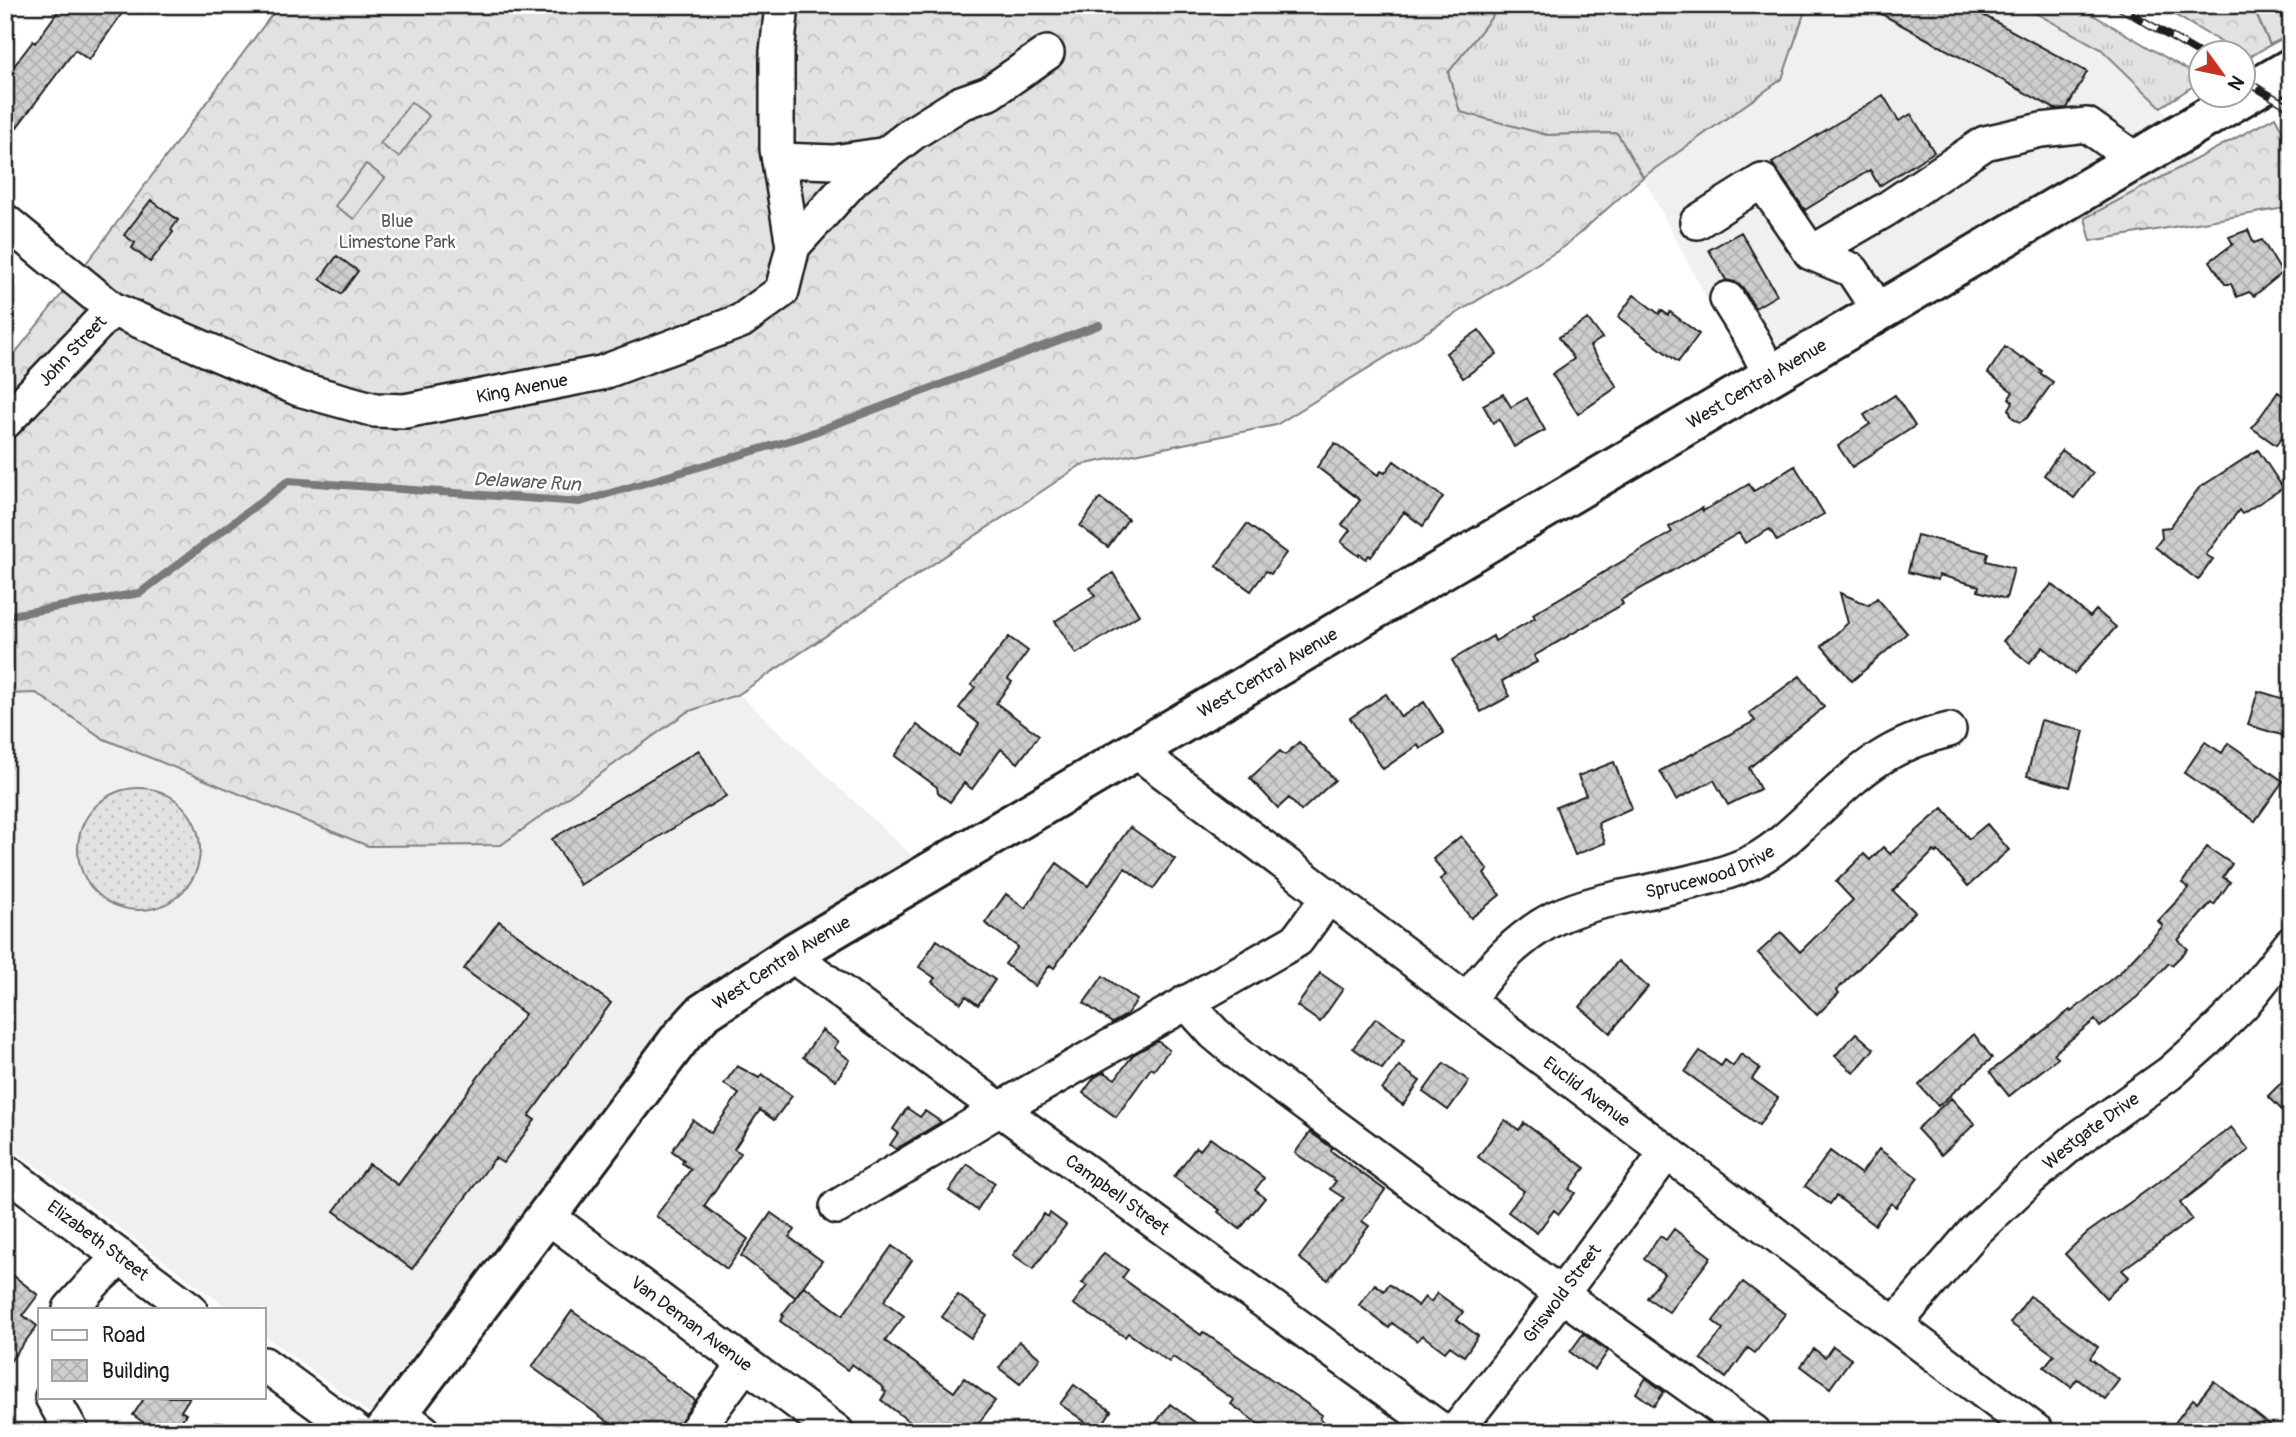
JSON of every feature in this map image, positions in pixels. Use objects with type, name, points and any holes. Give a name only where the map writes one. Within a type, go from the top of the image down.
[{"type":"main road","name":"West Central Avenue","points":[[402,1425],[547,1216],[681,1037],[703,1013],[795,952],[2291,68]]},
{"type":"street","name":"King Avenue","points":[[5,221],[111,309],[299,389],[375,410],[405,411],[601,373],[741,321],[782,291],[793,246],[779,160],[777,52],[782,5]]},
{"type":"street","points":[[793,246],[854,179],[885,154],[961,103],[989,93],[1047,52]]},
{"type":"street","points":[[1811,253],[1885,210],[1985,143],[2041,130],[2087,125],[2136,160]]},
{"type":"street","points":[[779,160],[834,162],[885,154]]},
{"type":"street","points":[[1698,222],[1762,181],[1811,253],[1852,270],[1879,311]]},
{"type":"street","points":[[1727,299],[1771,376]]},
{"type":"street","name":"John Street","points":[[5,422],[111,309]]},
{"type":"street","name":"Sprucewood Drive","points":[[1467,1001],[1511,949],[1555,918],[1581,908],[1720,874],[1754,861],[1800,827],[1875,760],[1919,737],[1949,730]]},
{"type":"street","name":"Euclid Avenue","points":[[1136,751],[2037,1432]]},
{"type":"street","points":[[837,1207],[1000,1109],[1297,940],[1329,896]]},
{"type":"street","name":"Westgate Drive","points":[[1895,1324],[1975,1232],[2030,1179],[2076,1140],[2170,1073],[2205,1042],[2243,1004],[2291,944]]},
{"type":"street","name":"Campbell Street","points":[[795,952],[805,965],[1444,1432]]},
{"type":"street","points":[[1186,1002],[1214,1033],[1251,1064],[1754,1432]]},
{"type":"street","name":"Griswold Street","points":[[1455,1432],[1667,1152]]},
{"type":"street","name":"Elizabeth Street","points":[[5,1171],[189,1308]]},
{"type":"street","name":"Van Deman Avenue","points":[[547,1216],[837,1432]]},
{"type":"street","points":[[71,1308],[121,1257]]},
{"type":"street","points":[[695,1432],[745,1364]]},
{"type":"street","points":[[266,1365],[357,1432]]},
{"type":"street","points":[[53,1398],[72,1432]]},
{"type":"shaded area","points":[[1807,5],[2021,5],[2101,49],[2161,107],[2194,160],[2085,218],[1761,401],[1643,177],[1782,79]]},
{"type":"shaded area","points":[[36,693],[104,739],[368,846],[501,845],[687,711],[739,694],[917,860],[738,967],[661,1029],[369,1413],[266,1336],[266,1308],[228,1308],[5,1143],[5,694]]},
{"type":"green space","name":"Blue Limestone Park","points":[[279,5],[1501,5],[1448,73],[1460,112],[1547,135],[1617,133],[1643,177],[1564,247],[1276,425],[1081,465],[739,694],[687,712],[501,845],[368,846],[104,739],[36,693],[5,694],[5,366],[98,248]]},
{"type":"green space","points":[[1501,5],[1807,5],[1782,79],[1643,177],[1617,133],[1547,135],[1460,112],[1448,73]]},
{"type":"green space","points":[[2021,5],[2076,5],[2188,70],[2188,89],[2161,107],[2101,49]]},
{"type":"green space","points":[[2158,5],[2252,5],[2270,45],[2258,52],[2258,38],[2214,38]]},
{"type":"green space","points":[[2252,5],[2291,5],[2291,34],[2270,45]]},
{"type":"green space","points":[[411,102],[429,116],[399,157],[380,144]]},
{"type":"green space","points":[[2275,117],[2291,147],[2291,207],[2091,241],[2085,218]]},
{"type":"green space","points":[[366,164],[385,178],[354,219],[335,206]]},
{"type":"green space","points":[[139,788],[162,793],[182,806],[195,826],[200,849],[195,872],[182,892],[162,905],[139,910],[116,905],[96,892],[83,872],[78,849],[83,826],[96,806],[116,793]]},
{"type":"building","points":[[71,5],[128,5],[89,60],[75,50],[5,143],[5,78],[62,6],[67,10]]},
{"type":"building","points":[[1865,5],[1965,5],[2087,72],[2067,108],[2055,109]]},
{"type":"building","points":[[1883,95],[1899,121],[1911,114],[1934,152],[1879,186],[1870,170],[1805,210],[1772,163]]},
{"type":"building","points":[[151,200],[178,220],[171,230],[173,232],[150,262],[132,248],[135,243],[124,235]]},
{"type":"building","points":[[2248,230],[2254,243],[2262,240],[2282,273],[2254,296],[2249,292],[2237,297],[2231,284],[2225,284],[2210,261],[2233,244],[2229,237]]},
{"type":"building","points":[[1741,232],[1777,295],[1755,308],[1743,288],[1726,280],[1709,250]]},
{"type":"building","points":[[337,256],[358,271],[341,294],[320,279]]},
{"type":"building","points":[[1634,295],[1659,314],[1661,310],[1668,315],[1670,312],[1699,334],[1678,362],[1618,317]]},
{"type":"building","points":[[1588,319],[1602,338],[1590,346],[1617,387],[1578,414],[1552,374],[1574,359],[1559,337]]},
{"type":"building","points":[[1479,330],[1497,354],[1463,378],[1446,353]]},
{"type":"building","points":[[2005,347],[2022,359],[2023,357],[2053,382],[2027,418],[2020,422],[2012,417],[2009,409],[2013,402],[2009,398],[2013,392],[1988,373]]},
{"type":"building","points":[[2278,392],[2291,401],[2291,425],[2276,445],[2252,428]]},
{"type":"building","points":[[1503,394],[1511,407],[1527,398],[1545,430],[1514,447],[1499,419],[1493,423],[1483,405]]},
{"type":"building","points":[[1895,395],[1915,426],[1852,467],[1838,446],[1870,424],[1864,415]]},
{"type":"building","points":[[1335,443],[1378,475],[1381,471],[1385,473],[1394,461],[1443,497],[1423,526],[1404,512],[1371,557],[1369,555],[1366,559],[1341,542],[1350,530],[1342,525],[1360,500],[1317,467]]},
{"type":"building","points":[[2062,450],[2093,473],[2074,498],[2044,475]]},
{"type":"building","points":[[2258,450],[2283,488],[2242,514],[2239,510],[2206,555],[2213,559],[2198,580],[2155,547],[2162,538],[2161,528],[2170,527],[2199,488]]},
{"type":"building","points":[[1795,466],[1824,514],[1777,541],[1770,529],[1745,543],[1739,533],[1621,600],[1623,604],[1534,656],[1537,662],[1502,681],[1510,696],[1481,712],[1452,660],[1493,636],[1495,641],[1535,618],[1533,614],[1672,532],[1669,527],[1702,508],[1703,511],[1749,484],[1754,491]]},
{"type":"building","points":[[1100,498],[1128,519],[1108,547],[1080,526]]},
{"type":"building","points":[[1247,524],[1286,553],[1271,574],[1266,571],[1251,591],[1216,566]]},
{"type":"building","points":[[1917,535],[1988,553],[1986,561],[2014,568],[2006,599],[1978,591],[1979,586],[1939,575],[1938,580],[1908,572]]},
{"type":"building","points":[[1113,573],[1139,615],[1076,654],[1055,621],[1095,596],[1090,588]]},
{"type":"building","points":[[2052,584],[2090,617],[2096,610],[2116,627],[2074,674],[2043,647],[2029,663],[2003,641]]},
{"type":"building","points":[[1840,593],[1869,605],[1877,598],[1907,633],[1852,681],[1822,646],[1848,623]]},
{"type":"building","points":[[1009,637],[1028,651],[1008,679],[1012,682],[996,703],[1039,735],[1018,763],[1001,749],[972,789],[964,783],[950,802],[938,793],[937,787],[895,756],[917,725],[958,756],[979,724],[959,708],[975,687],[971,685]]},
{"type":"building","points":[[1800,676],[1824,707],[1749,768],[1760,789],[1728,805],[1714,780],[1676,800],[1660,771],[1755,721],[1749,713]]},
{"type":"building","points":[[2258,691],[2291,701],[2291,738],[2248,725]]},
{"type":"building","points":[[1386,694],[1401,717],[1424,702],[1444,733],[1420,749],[1418,745],[1383,769],[1350,718]]},
{"type":"building","points":[[2041,720],[2084,731],[2070,787],[2027,776]]},
{"type":"building","points":[[1299,742],[1335,780],[1301,811],[1289,798],[1278,808],[1250,778],[1280,751],[1285,755]]},
{"type":"building","points":[[2205,742],[2222,753],[2228,743],[2283,781],[2255,821],[2184,773]]},
{"type":"building","points":[[699,750],[726,796],[580,885],[552,839]]},
{"type":"building","points":[[1614,762],[1632,808],[1598,823],[1605,843],[1575,855],[1556,807],[1586,795],[1578,776]]},
{"type":"building","points":[[1943,808],[1969,839],[1987,824],[2009,850],[1968,886],[1938,851],[1934,851],[1893,891],[1915,912],[1837,990],[1839,993],[1817,1015],[1758,953],[1781,932],[1800,952],[1853,900],[1836,882],[1864,854],[1870,860],[1883,847],[1890,854]]},
{"type":"building","points":[[1130,827],[1175,859],[1153,889],[1125,868],[1054,968],[1050,965],[1035,986],[1005,964],[1018,947],[985,923],[1006,894],[1025,908],[1057,863],[1088,886]]},
{"type":"building","points":[[1461,836],[1488,870],[1484,874],[1500,895],[1471,918],[1440,879],[1446,875],[1433,859]]},
{"type":"building","points":[[2207,847],[2232,864],[2223,877],[2230,882],[2214,905],[2211,903],[2178,940],[2188,949],[2172,965],[2169,963],[2137,997],[2100,1027],[2095,1020],[2054,1053],[2058,1058],[2009,1096],[1990,1072],[2120,972],[2163,926],[2158,921],[2189,888],[2182,883]]},
{"type":"building","points":[[499,921],[611,1003],[529,1116],[535,1120],[503,1163],[495,1158],[412,1269],[334,1211],[369,1164],[398,1185],[525,1014],[464,969]]},
{"type":"building","points":[[937,940],[995,980],[978,1005],[966,996],[961,1003],[932,982],[935,978],[919,967]]},
{"type":"building","points":[[1618,961],[1648,987],[1610,1033],[1580,1007]]},
{"type":"building","points":[[1320,973],[1343,989],[1320,1022],[1297,1006]]},
{"type":"building","points":[[1103,976],[1137,1000],[1126,1015],[1112,1023],[1084,1003]]},
{"type":"building","points":[[1376,1018],[1405,1039],[1382,1069],[1353,1048]]},
{"type":"building","points":[[822,1030],[838,1042],[834,1048],[850,1060],[836,1080],[803,1057]]},
{"type":"building","points":[[1856,1033],[1874,1049],[1854,1073],[1835,1056]]},
{"type":"building","points":[[1974,1034],[1992,1058],[1938,1106],[1919,1085]]},
{"type":"building","points":[[1158,1041],[1169,1050],[1154,1070],[1151,1068],[1116,1117],[1083,1093],[1094,1078],[1104,1072],[1115,1079],[1133,1055]]},
{"type":"building","points":[[1700,1051],[1721,1066],[1725,1060],[1733,1066],[1741,1054],[1760,1068],[1752,1079],[1778,1098],[1759,1125],[1685,1072]]},
{"type":"building","points":[[1444,1063],[1469,1081],[1448,1110],[1423,1092]]},
{"type":"building","points":[[737,1066],[759,1078],[762,1074],[792,1096],[774,1120],[760,1110],[734,1149],[741,1153],[704,1206],[748,1239],[727,1269],[656,1216],[691,1169],[672,1151],[693,1120],[711,1133],[739,1094],[724,1084]]},
{"type":"building","points":[[1399,1066],[1420,1081],[1403,1105],[1382,1090]]},
{"type":"building","points":[[2291,1073],[2291,1119],[2268,1096]]},
{"type":"building","points":[[1951,1098],[1975,1124],[1941,1155],[1917,1129]]},
{"type":"building","points":[[907,1108],[920,1117],[925,1111],[941,1122],[896,1149],[890,1145],[898,1133],[893,1129]]},
{"type":"building","points":[[1505,1120],[1519,1130],[1524,1123],[1585,1168],[1569,1189],[1575,1193],[1559,1214],[1554,1210],[1537,1233],[1508,1212],[1524,1191],[1478,1157]]},
{"type":"building","points":[[2231,1127],[2249,1150],[2180,1203],[2192,1219],[2122,1270],[2129,1277],[2106,1298],[2065,1254],[2087,1233]]},
{"type":"building","points":[[1310,1132],[1332,1148],[1331,1151],[1385,1190],[1362,1221],[1369,1226],[1328,1280],[1299,1258],[1344,1198],[1330,1189],[1336,1181],[1295,1153]]},
{"type":"building","points":[[1210,1138],[1264,1178],[1255,1190],[1265,1198],[1240,1229],[1218,1212],[1220,1210],[1174,1177],[1196,1147],[1200,1150]]},
{"type":"building","points":[[1879,1149],[1918,1178],[1896,1207],[1891,1203],[1875,1225],[1836,1196],[1830,1204],[1805,1186],[1830,1151],[1861,1174]]},
{"type":"building","points":[[967,1164],[995,1183],[977,1210],[949,1191]]},
{"type":"building","points":[[771,1213],[795,1230],[789,1237],[822,1261],[795,1297],[741,1256]]},
{"type":"building","points":[[1050,1213],[1066,1225],[1033,1269],[1013,1255],[1044,1214],[1048,1217]]},
{"type":"building","points":[[1674,1229],[1711,1257],[1669,1312],[1647,1298],[1664,1274],[1644,1259],[1660,1236],[1666,1240]]},
{"type":"building","points":[[892,1246],[912,1260],[884,1301],[904,1316],[885,1341],[954,1392],[964,1378],[995,1401],[972,1432],[923,1432],[881,1400],[886,1392],[884,1388],[852,1364],[847,1370],[780,1321],[804,1286],[843,1315]]},
{"type":"building","points":[[1104,1253],[1128,1270],[1122,1278],[1201,1335],[1203,1332],[1307,1404],[1322,1415],[1320,1419],[1338,1432],[1269,1432],[1231,1404],[1234,1400],[1173,1357],[1169,1362],[1128,1333],[1125,1337],[1073,1304],[1087,1286],[1082,1283]]},
{"type":"building","points":[[5,1269],[38,1295],[23,1315],[37,1326],[5,1368]]},
{"type":"building","points":[[1743,1282],[1785,1314],[1755,1353],[1748,1348],[1726,1378],[1701,1359],[1723,1329],[1713,1321]]},
{"type":"building","points":[[1375,1284],[1384,1291],[1389,1284],[1418,1306],[1425,1297],[1431,1302],[1437,1293],[1463,1312],[1457,1320],[1478,1336],[1464,1356],[1450,1346],[1445,1352],[1422,1335],[1417,1341],[1392,1323],[1389,1328],[1359,1305]]},
{"type":"building","points":[[958,1295],[987,1316],[971,1338],[942,1317]]},
{"type":"building","points":[[2030,1296],[2098,1347],[2090,1358],[2119,1380],[2105,1399],[2077,1379],[2071,1387],[2044,1367],[2054,1355],[2010,1323]]},
{"type":"building","points":[[572,1311],[695,1400],[674,1432],[622,1432],[532,1367]]},
{"type":"building","points":[[1583,1334],[1608,1351],[1595,1370],[1570,1352]]},
{"type":"building","points":[[1019,1341],[1040,1358],[1020,1384],[999,1368]]},
{"type":"building","points":[[1833,1346],[1851,1359],[1830,1388],[1801,1366],[1814,1349],[1825,1357]]},
{"type":"building","points":[[1646,1378],[1664,1392],[1654,1406],[1636,1393]]},
{"type":"building","points":[[2214,1381],[2279,1432],[2229,1432],[2216,1422],[2209,1432],[2168,1432],[2193,1399],[2197,1402]]},
{"type":"building","points":[[1074,1385],[1111,1411],[1098,1431],[1060,1404]]},
{"type":"building","points":[[144,1398],[189,1398],[181,1411],[186,1414],[174,1431],[162,1422],[156,1431],[133,1415]]},
{"type":"building","points":[[1170,1404],[1208,1432],[1149,1432]]},
{"type":"waterway","name":"Delaware Run","points":[[5,616],[140,593],[288,481],[580,502],[801,437],[1099,325]]},
{"type":"railway","points":[[2116,5],[2188,47]]},
{"type":"railway","points":[[2258,88],[2291,108]]}]
